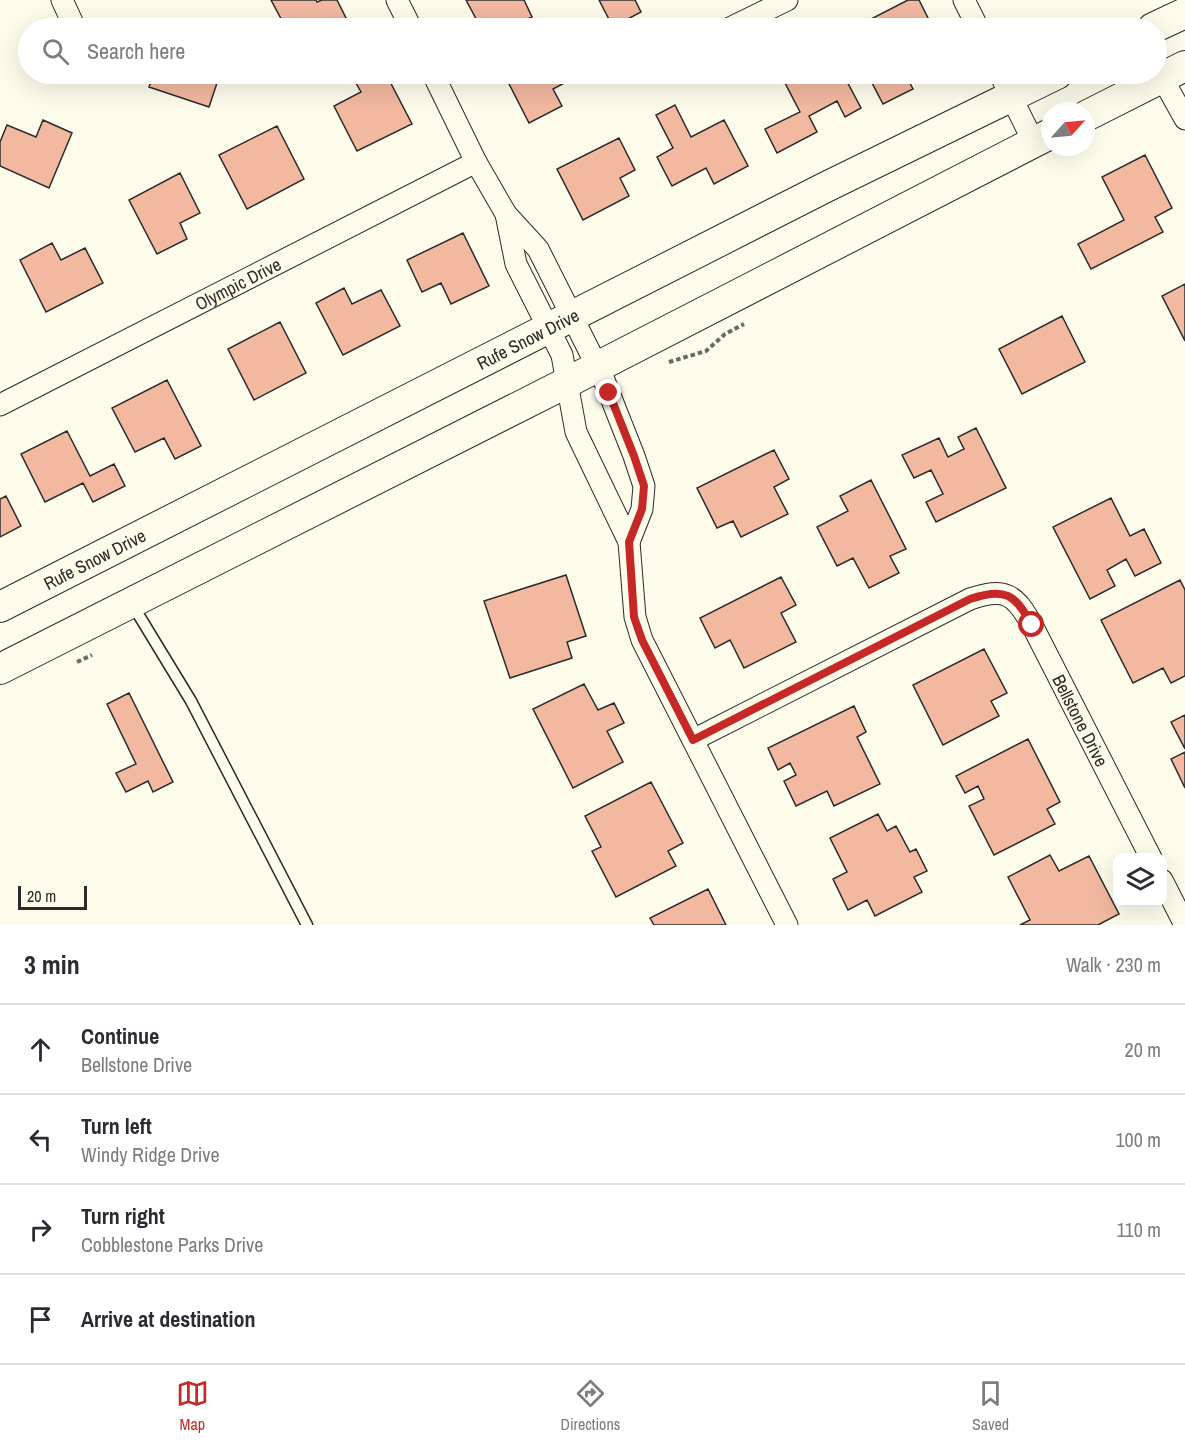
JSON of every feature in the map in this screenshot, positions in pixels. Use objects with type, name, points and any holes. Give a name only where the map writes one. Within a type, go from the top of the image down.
[{"type":"main road","points":[[1167,23],[1183,17]]},
{"type":"main road","name":"Rufe Snow Drive","points":[[0,669],[131,603],[564,369],[576,338],[826,187],[1006,84]]},
{"type":"main road","points":[[1095,111],[1143,84]]},
{"type":"main road","name":"Rufe Snow Drive","points":[[0,607],[103,553],[576,338],[1041,139]]},
{"type":"street","points":[[62,0],[70,18]]},
{"type":"street","points":[[397,0],[406,18]]},
{"type":"street","points":[[750,18],[787,0]]},
{"type":"street","points":[[964,0],[973,18]]},
{"type":"street","points":[[1168,70],[1185,119]]},
{"type":"street","points":[[438,84],[476,162],[506,214],[538,249],[576,338],[634,456],[644,486],[642,509],[629,542]]},
{"type":"street","points":[[1006,84],[1041,137]]},
{"type":"street","name":"Olympic Drive","points":[[0,405],[476,162]]},
{"type":"street","points":[[576,338],[564,369],[576,432],[629,542],[634,617],[642,640],[787,925]]},
{"type":"street","name":"Bellstone Drive","points":[[693,740],[970,599],[987,593],[1000,593],[1012,597],[1027,615],[1148,853]]},
{"type":"street","points":[[1167,890],[1185,924]]},
{"type":"lane","points":[[131,603],[191,701],[307,925]]},
{"type":"building","points":[[271,0],[316,0],[317,2],[337,0],[346,18],[281,18]]},
{"type":"building","points":[[466,0],[524,0],[532,17],[530,18],[476,18]]},
{"type":"building","points":[[599,0],[635,0],[641,12],[630,18],[608,18]]},
{"type":"building","points":[[908,0],[919,0],[928,18],[873,18]]},
{"type":"building","points":[[150,84],[217,84],[209,107],[149,87]]},
{"type":"building","points":[[356,84],[391,84],[412,124],[357,151],[334,106],[361,92]]},
{"type":"building","points":[[509,84],[562,84],[553,89],[562,106],[529,123]]},
{"type":"building","points":[[786,84],[848,84],[861,108],[845,117],[837,101],[809,116],[817,132],[777,153],[765,129],[800,112]]},
{"type":"building","points":[[873,84],[910,84],[913,89],[883,104]]},
{"type":"building","points":[[675,105],[691,137],[724,120],[748,166],[714,184],[706,168],[672,186],[657,157],[673,148],[656,115]]},
{"type":"building","points":[[43,120],[72,133],[49,188],[0,166],[0,142],[7,125],[36,137]]},
{"type":"building","points":[[277,126],[304,179],[247,209],[219,155]]},
{"type":"building","points":[[619,138],[635,170],[620,178],[629,196],[583,220],[557,169]]},
{"type":"building","points":[[1145,155],[1172,208],[1155,217],[1163,232],[1091,269],[1078,244],[1124,220],[1102,177]]},
{"type":"building","points":[[180,173],[200,213],[180,223],[187,239],[157,254],[129,200]]},
{"type":"building","points":[[463,233],[489,286],[451,304],[441,283],[422,292],[407,260]]},
{"type":"building","points":[[52,243],[61,260],[85,248],[103,283],[46,312],[20,260]]},
{"type":"building","points":[[1185,284],[1185,341],[1162,296]]},
{"type":"building","points":[[344,288],[352,304],[381,290],[400,326],[343,355],[316,303]]},
{"type":"building","points":[[1062,316],[1085,362],[1022,394],[999,349]]},
{"type":"building","points":[[280,322],[306,373],[254,400],[228,349]]},
{"type":"building","points":[[167,380],[201,446],[175,459],[164,438],[135,452],[112,408]]},
{"type":"building","points":[[976,428],[1006,488],[936,522],[926,502],[943,494],[931,470],[914,478],[902,455],[939,438],[948,457],[964,449],[958,437]]},
{"type":"building","points":[[67,431],[90,476],[114,464],[125,486],[93,502],[83,483],[45,502],[21,454]]},
{"type":"building","points":[[774,450],[789,479],[774,487],[788,514],[741,537],[733,521],[717,528],[697,488]]},
{"type":"building","points":[[871,480],[906,549],[890,556],[899,573],[869,588],[853,558],[837,566],[817,527],[848,511],[840,496]]},
{"type":"building","points":[[6,496],[21,526],[0,537],[0,499]]},
{"type":"building","points":[[1111,498],[1130,536],[1144,529],[1161,563],[1135,576],[1126,559],[1107,570],[1115,586],[1090,599],[1053,527]]},
{"type":"building","points":[[566,575],[586,636],[567,642],[572,658],[510,678],[484,601]]},
{"type":"building","points":[[781,577],[796,605],[781,613],[796,642],[744,668],[730,640],[715,648],[700,618]]},
{"type":"building","points":[[1180,580],[1185,590],[1185,676],[1171,683],[1163,668],[1133,683],[1101,620]]},
{"type":"building","points":[[984,649],[1007,693],[991,701],[999,716],[943,745],[913,685]]},
{"type":"building","points":[[584,684],[598,710],[614,703],[624,723],[607,731],[623,762],[573,788],[533,709]]},
{"type":"building","points":[[129,693],[173,782],[153,792],[148,781],[126,792],[116,773],[136,764],[107,704]]},
{"type":"building","points":[[854,706],[866,732],[857,737],[880,784],[834,806],[827,791],[796,806],[784,781],[796,775],[790,763],[778,770],[768,748]]},
{"type":"building","points":[[1185,715],[1185,749],[1171,722]]},
{"type":"building","points":[[1028,739],[1060,802],[1047,809],[1055,824],[994,855],[969,806],[984,799],[978,786],[965,793],[956,776]]},
{"type":"building","points":[[1185,752],[1185,788],[1171,759]]},
{"type":"building","points":[[651,782],[683,843],[668,851],[676,866],[616,897],[592,851],[601,847],[585,816]]},
{"type":"building","points":[[878,814],[887,831],[896,826],[910,852],[916,849],[927,871],[914,877],[922,892],[875,916],[867,900],[848,910],[833,879],[847,872],[830,838]]},
{"type":"building","points":[[1050,855],[1059,871],[1089,856],[1113,902],[1113,907],[1115,907],[1119,914],[1098,925],[1020,925],[1030,920],[1008,877]]},
{"type":"building","points":[[708,889],[726,925],[654,925],[650,918]]},
{"type":"route","points":[[609,393],[644,486],[642,509],[629,542],[634,617],[642,640],[693,740],[970,599],[987,593],[1000,593],[1012,597],[1021,605],[1032,625]]}]
